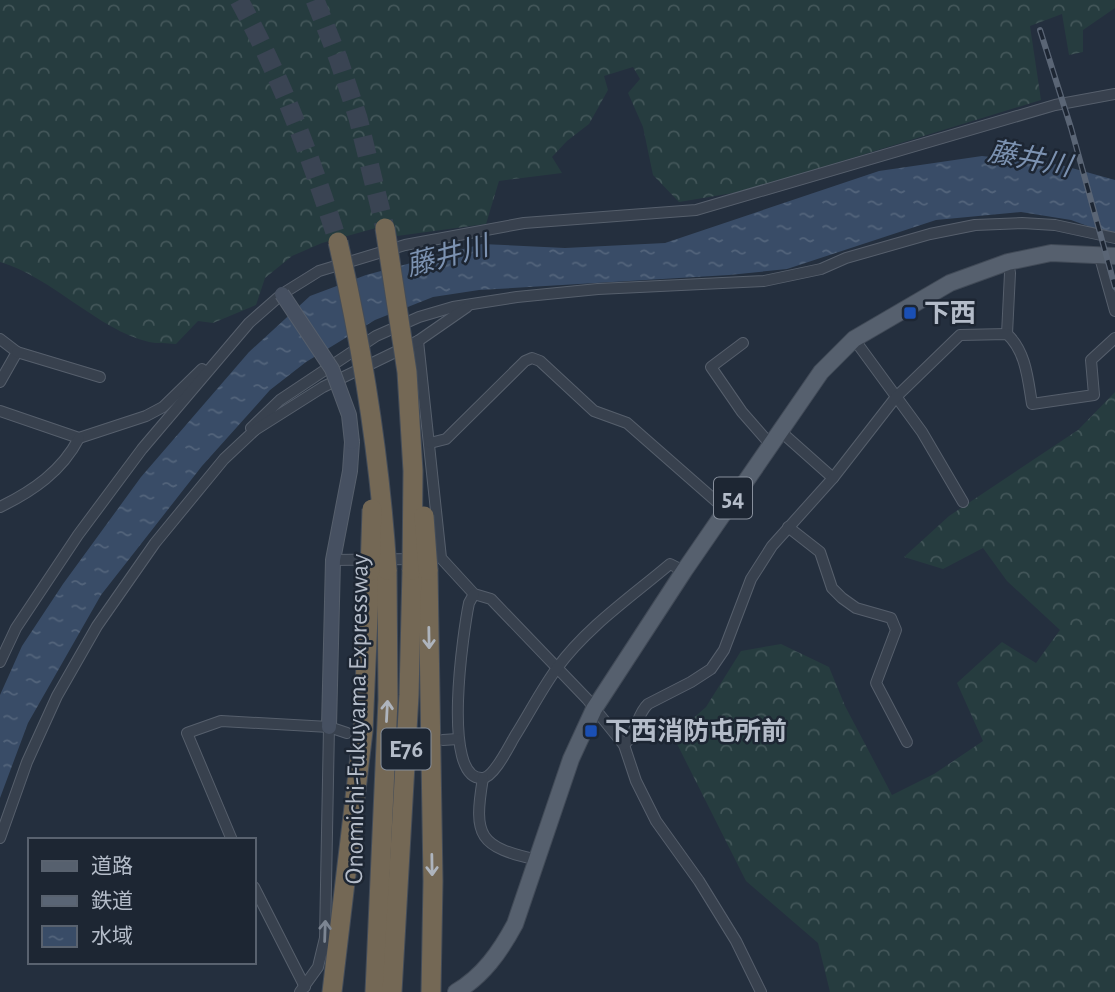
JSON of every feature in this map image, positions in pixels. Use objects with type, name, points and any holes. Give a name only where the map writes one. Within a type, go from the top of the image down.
[{"type":"highway","name":"Onomichi-Fukuyama Expressway","points":[[375,992],[386,928],[409,695],[427,566],[413,471],[407,372],[385,228]]},
{"type":"highway","name":"Onomichi-Fukuyama Expressway","points":[[338,242],[367,378],[377,448],[379,571],[388,700],[386,928],[393,992]]},
{"type":"highway","points":[[427,566],[433,881],[431,992]]},
{"type":"highway","points":[[332,992],[379,571]]},
{"type":"main road","name":"54","points":[[456,992],[487,968],[503,947],[515,924],[571,759],[594,709],[725,509],[821,372],[854,339],[950,284],[1008,262],[1051,253],[1107,255]]},
{"type":"street","points":[[0,411],[79,438],[146,416],[163,407],[282,294],[319,271],[405,245],[524,223],[696,210],[1055,105],[1115,94]]},
{"type":"street","points":[[255,430],[251,428],[280,400],[376,336],[419,317],[453,307],[598,289],[764,281],[821,269],[845,258],[930,234],[975,225],[1055,225],[1115,239]]},
{"type":"street","points":[[1107,255],[1115,311]]},
{"type":"street","points":[[1007,334],[1010,274],[1008,262]]},
{"type":"street","points":[[256,891],[302,989],[318,967],[325,938],[333,560],[350,471],[352,442],[349,415],[332,369],[282,294]]},
{"type":"street","points":[[0,838],[27,762],[52,707],[97,626],[155,543],[224,459],[255,430],[323,387],[418,341],[470,306]]},
{"type":"street","points":[[0,662],[16,628],[78,535],[142,449],[249,323]]},
{"type":"street","points":[[624,745],[630,740],[643,708],[711,669],[724,650],[751,579],[772,546],[833,478],[896,397],[960,335],[1007,334],[1016,342],[1026,370],[1032,404],[1094,395],[1091,360],[1115,338]]},
{"type":"street","points":[[0,339],[17,352],[100,377]]},
{"type":"street","points":[[854,339],[922,432],[963,502]]},
{"type":"street","points":[[418,341],[430,443],[427,566]]},
{"type":"street","points":[[743,343],[710,367],[742,412],[833,478]]},
{"type":"street","points":[[0,382],[17,352]]},
{"type":"street","points":[[430,443],[446,439],[525,361],[532,358],[540,361],[594,411],[627,423],[725,509]]},
{"type":"street","points":[[0,507],[47,479],[70,455],[79,438]]},
{"type":"street","points":[[788,527],[820,552],[832,588],[842,598],[856,608],[891,618],[896,630],[876,683],[907,743]]},
{"type":"street","points":[[333,560],[427,566],[474,594],[491,598],[624,745],[636,781],[656,821],[699,881],[736,941],[761,992]]},
{"type":"street","points":[[474,594],[469,603],[459,673],[458,739],[467,769],[484,778],[500,762],[557,668],[599,623],[670,565],[684,571]]},
{"type":"street","points":[[231,838],[187,733],[221,721],[329,727],[348,733]]},
{"type":"street","points":[[443,740],[458,739]]},
{"type":"street","points":[[484,778],[478,810],[479,824],[485,839],[495,848],[538,860]]},
{"type":"green space","points":[[0,0],[1115,0],[1115,8],[1083,30],[1083,52],[1069,55],[1062,14],[1030,26],[1041,100],[745,191],[679,202],[653,175],[643,127],[628,93],[640,79],[633,67],[604,76],[608,90],[589,124],[552,157],[562,173],[499,181],[486,224],[397,236],[394,223],[322,243],[292,256],[265,278],[256,305],[213,323],[198,321],[176,344],[152,343],[130,336],[38,279],[0,262]]},
{"type":"green space","points":[[1115,392],[1115,992],[830,992],[818,943],[746,881],[673,736],[706,707],[741,651],[781,644],[829,667],[845,706],[892,795],[934,774],[983,741],[957,683],[1002,642],[1036,663],[1060,630],[1007,581],[983,548],[943,569],[904,557],[949,516],[1078,430]]},
{"type":"water","name":"藤井川","points":[[982,156],[1061,165],[1115,180],[1115,236],[1071,220],[1021,212],[936,220],[787,269],[479,290],[433,297],[375,320],[306,362],[270,390],[202,466],[101,595],[28,723],[0,798],[0,695],[22,646],[63,584],[141,477],[249,352],[310,296],[366,275],[482,244],[565,248],[665,243],[879,171]]},
{"type":"tunnel","points":[[239,0],[294,118],[338,242]]},
{"type":"tunnel","points":[[315,0],[358,118],[385,228]]},
{"type":"railway","points":[[1040,30],[1071,128],[1115,287]]},
{"type":"place","name":"下西","points":[[910,313]]},
{"type":"place","name":"下西消防屯所前","points":[[591,731]]}]
